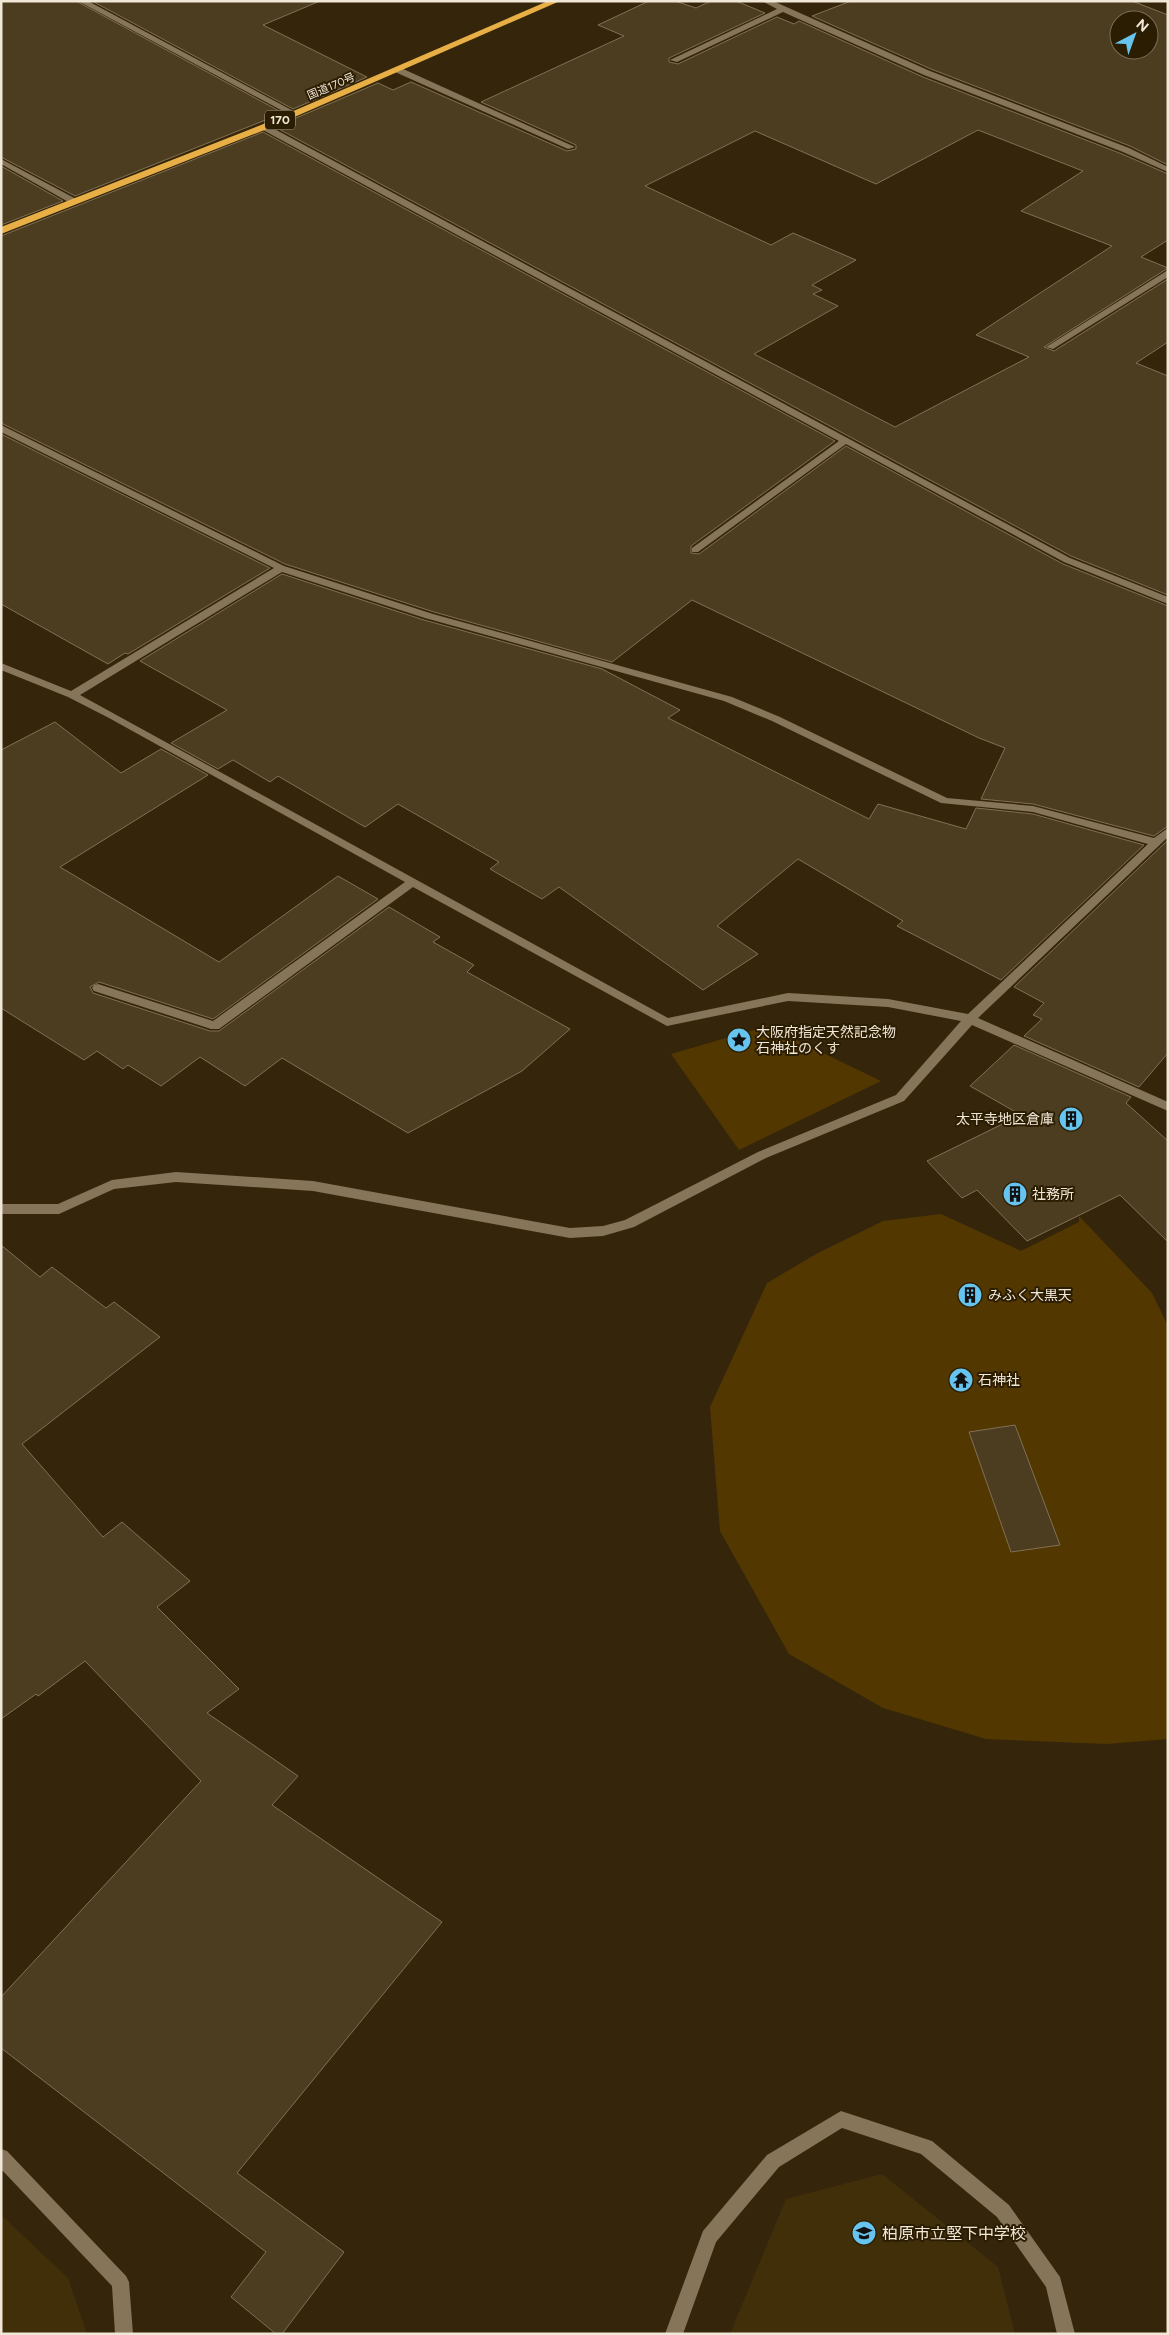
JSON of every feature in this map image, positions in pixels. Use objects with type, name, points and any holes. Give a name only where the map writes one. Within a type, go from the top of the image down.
[{"type":"highway","name":"国道170号","points":[[1,231],[264,127],[556,1]]},
{"type":"street","points":[[82,1],[295,114]]},
{"type":"street","points":[[766,1],[927,73],[1126,150],[1168,170]]},
{"type":"street","points":[[674,60],[783,9]]},
{"type":"street","points":[[398,70],[570,147]]},
{"type":"street","points":[[264,127],[1068,560],[1168,601]]},
{"type":"street","points":[[1,161],[75,202]]},
{"type":"street","points":[[1050,347],[1168,272]]},
{"type":"street","points":[[1,428],[281,568],[429,616],[728,700],[776,719],[944,801],[1033,809],[1155,842]]},
{"type":"street","points":[[695,550],[846,440]]},
{"type":"street","points":[[72,696],[281,568]]},
{"type":"street","points":[[1,666],[72,696],[667,1022],[788,997],[888,1003],[970,1020],[1168,1107]]},
{"type":"street","points":[[1,1209],[60,1208],[112,1184],[176,1177],[314,1186],[570,1233],[603,1232],[629,1224],[762,1155],[900,1098],[970,1020],[1168,831]]},
{"type":"street","points":[[98,988],[215,1026],[412,882]]},
{"type":"street","points":[[674,2334],[709,2237],[772,2161],[841,2119],[926,2147],[1003,2211],[1054,2283],[1066,2334]]},
{"type":"street","points":[[1,2158],[120,2282],[124,2334]]},
{"type":"shaded area","points":[[767,1026],[881,1081],[739,1150],[671,1054]]},
{"type":"shaded area","points":[[941,1214],[1021,1251],[1079,1222],[1079,1216],[1152,1293],[1168,1326],[1168,1739],[1107,1744],[986,1739],[883,1708],[789,1654],[720,1531],[710,1407],[767,1283],[818,1253],[883,1221]]},
{"type":"shaded area","name":"柏原市立堅下中学校","points":[[882,2174],[998,2267],[1015,2334],[730,2334],[786,2199]]},
{"type":"shaded area","points":[[1,2215],[68,2278],[87,2334],[1,2334]]},
{"type":"building","points":[[1,1],[76,1],[283,113],[75,196],[1,157]]},
{"type":"building","points":[[92,1],[320,1],[263,25],[367,77],[293,109]]},
{"type":"building","points":[[649,1],[675,1],[696,8],[711,1],[736,1],[765,13],[669,58],[669,62],[678,64],[777,17],[794,24],[799,21],[923,77],[1122,154],[1168,174],[1168,240],[1141,257],[1168,268],[1044,347],[1054,351],[1168,279],[1168,342],[1136,363],[1168,376],[1168,595],[1071,556],[275,127],[378,83],[393,90],[411,82],[567,151],[576,149],[576,145],[481,102],[624,36],[598,25]],"holes":[[[978,130],[1083,171],[1021,211],[1112,246],[976,335],[1029,357],[895,427],[754,354],[838,306],[813,294],[822,290],[812,285],[856,260],[793,233],[771,245],[645,186],[755,131],[876,184]]]},
{"type":"building","points":[[851,1],[1132,1],[1155,10],[1109,10],[1109,60],[1159,60],[1159,12],[1168,15],[1168,165],[1130,146],[931,69],[812,16]]},
{"type":"building","points":[[263,132],[835,441],[691,546],[691,553],[699,554],[846,446],[1063,564],[1168,606],[1168,826],[1154,836],[1033,804],[981,799],[1005,748],[979,738],[692,600],[612,662],[434,612],[285,564],[1,423],[1,236]]},
{"type":"building","points":[[1,166],[63,201],[1,225]]},
{"type":"building","points":[[1,434],[270,568],[128,654],[125,653],[108,664],[1,604]]},
{"type":"building","points":[[282,574],[424,620],[602,669],[680,710],[668,718],[869,819],[878,804],[966,829],[976,808],[1033,814],[1144,845],[1001,980],[897,926],[903,921],[798,859],[717,926],[758,954],[703,990],[559,887],[542,899],[490,869],[499,862],[398,804],[365,827],[278,776],[270,782],[233,760],[218,769],[171,743],[227,710],[140,661]]},
{"type":"building","points":[[55,722],[121,773],[161,749],[208,775],[60,867],[219,962],[338,876],[378,899],[213,1019],[99,982],[90,987],[93,993],[210,1031],[219,1031],[389,907],[440,937],[433,942],[474,965],[467,972],[570,1029],[522,1071],[408,1133],[282,1058],[245,1086],[200,1057],[161,1086],[128,1065],[123,1069],[97,1051],[84,1060],[1,1008],[1,750]]},
{"type":"building","points":[[1168,840],[1168,1053],[1139,1087],[1024,1036],[1042,1019],[1033,1015],[1044,1003],[1014,987]]},
{"type":"building","points":[[1014,1045],[1131,1097],[1126,1103],[1168,1141],[1168,1242],[1120,1195],[1027,1241],[977,1190],[962,1198],[927,1161],[1021,1115],[970,1086]]},
{"type":"building","points":[[1,1245],[40,1277],[52,1267],[106,1308],[114,1302],[160,1337],[22,1444],[103,1537],[122,1522],[190,1581],[157,1607],[239,1689],[207,1713],[298,1776],[272,1805],[442,1922],[237,2173],[344,2252],[282,2334],[276,2334],[231,2297],[266,2252],[1,2048],[1,1997],[201,1781],[85,1661],[38,1696],[36,1694],[1,1719]]},
{"type":"building","points":[[1015,1425],[1060,1545],[1011,1552],[969,1432]]},
{"type":"place","name":"大阪府指定天然記念物 石神社のくす","points":[[739,1040]]},
{"type":"place","name":"太平寺地区倉庫","points":[[1071,1119]]},
{"type":"place","name":"社務所","points":[[1015,1194]]},
{"type":"place","name":"みふく大黒天","points":[[970,1295]]},
{"type":"place","name":"石神社","points":[[961,1380]]},
{"type":"place","name":"柏原市立堅下中学校","points":[[864,2233]]}]
